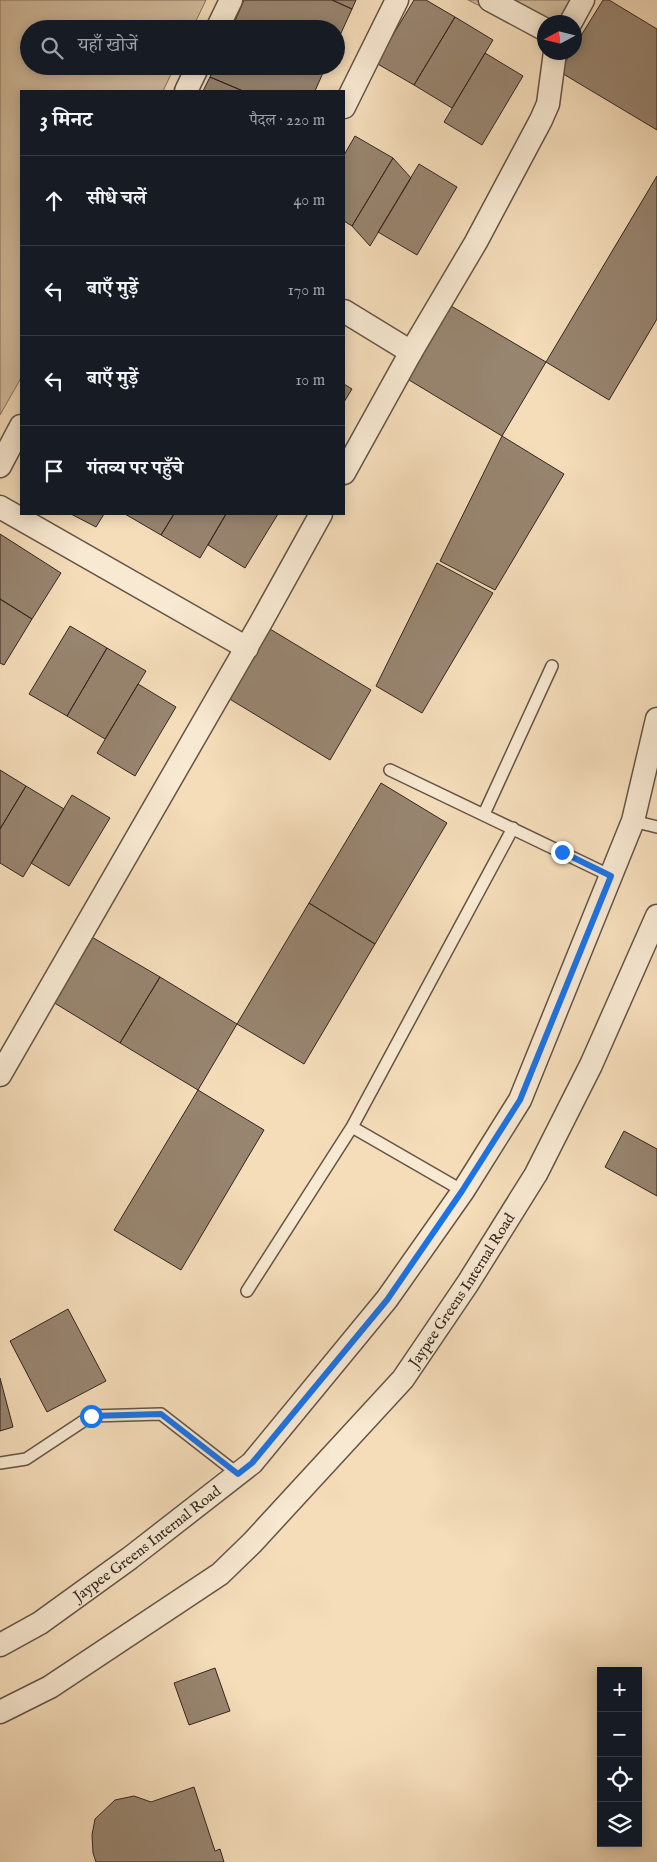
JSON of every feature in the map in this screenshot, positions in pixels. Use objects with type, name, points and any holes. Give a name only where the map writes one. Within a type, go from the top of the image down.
[{"type":"street","points":[[221,20],[231,0]]},
{"type":"street","points":[[345,105],[397,0]]},
{"type":"street","points":[[490,0],[537,25]]},
{"type":"street","points":[[575,15],[583,0]]},
{"type":"street","points":[[345,471],[411,352],[476,242],[541,120],[548,104],[554,60]]},
{"type":"street","points":[[186,90],[194,75]]},
{"type":"street","points":[[345,312],[411,352]]},
{"type":"street","points":[[0,466],[20,428]]},
{"type":"street","points":[[0,507],[246,648]]},
{"type":"street","points":[[0,1075],[320,515]]},
{"type":"street","name":"Jaypee Greens Internal Road","points":[[0,1645],[47,1618],[130,1558],[252,1463],[387,1300],[462,1191],[520,1100],[633,820],[657,719]]},
{"type":"street","name":"Jaypee Greens Internal Road","points":[[0,1712],[50,1688],[220,1574],[258,1536],[403,1379],[468,1283],[536,1174],[591,1064],[657,916]]},
{"type":"lane","points":[[484,814],[552,666]]},
{"type":"lane","points":[[390,770],[611,876]]},
{"type":"lane","points":[[633,820],[657,828]]},
{"type":"lane","points":[[247,1291],[352,1127],[513,828]]},
{"type":"lane","points":[[352,1127],[462,1191]]},
{"type":"lane","points":[[0,1464],[26,1459],[91,1416],[161,1414],[238,1474]]},
{"type":"shaded area","points":[[0,0],[206,0],[196,20],[20,20],[20,75],[171,75],[163,90],[20,90],[20,380],[0,415]]},
{"type":"shaded area","points":[[468,0],[584,0],[576,15],[537,15],[537,34]]},
{"type":"building","points":[[244,0],[332,0],[352,9],[345,24],[345,20],[235,20]]},
{"type":"building","points":[[332,0],[356,0],[352,9]]},
{"type":"building","points":[[414,0],[426,0],[455,17],[414,85],[376,63]]},
{"type":"building","points":[[603,0],[609,0],[657,29],[657,130],[560,72],[567,60],[582,60],[582,34]]},
{"type":"building","points":[[455,17],[493,40],[452,108],[414,85]]},
{"type":"building","points":[[485,53],[523,76],[482,145],[444,122]]},
{"type":"building","points":[[211,75],[322,75],[315,90],[241,90],[210,77]]},
{"type":"building","points":[[210,77],[241,90],[204,90]]},
{"type":"building","points":[[355,136],[393,158],[352,226],[345,222],[345,153]]},
{"type":"building","points":[[393,158],[411,178],[370,246],[352,226]]},
{"type":"building","points":[[419,164],[457,187],[417,255],[378,232]]},
{"type":"building","points":[[657,176],[657,319],[609,400],[546,362]]},
{"type":"building","points":[[446,303],[546,362],[502,436],[404,377]]},
{"type":"building","points":[[345,385],[352,389],[345,400]]},
{"type":"building","points":[[502,436],[564,474],[495,590],[440,561]]},
{"type":"building","points":[[73,515],[103,515],[96,527]]},
{"type":"building","points":[[127,515],[173,515],[161,535]]},
{"type":"building","points":[[173,515],[225,515],[200,558],[161,535]]},
{"type":"building","points":[[225,515],[277,515],[245,568],[208,545]]},
{"type":"building","points":[[0,534],[61,573],[32,619],[0,599]]},
{"type":"building","points":[[437,563],[493,593],[422,713],[376,686]]},
{"type":"building","points":[[0,599],[32,619],[4,665],[0,663]]},
{"type":"building","points":[[70,626],[107,648],[67,716],[29,694]]},
{"type":"building","points":[[270,629],[371,690],[330,760],[228,698]]},
{"type":"building","points":[[107,648],[146,671],[105,739],[67,716]]},
{"type":"building","points":[[138,684],[176,707],[135,776],[97,753]]},
{"type":"building","points":[[0,770],[26,786],[0,829]]},
{"type":"building","points":[[381,783],[447,823],[375,944],[309,903]]},
{"type":"building","points":[[26,786],[64,809],[23,877],[0,863],[0,829]]},
{"type":"building","points":[[72,795],[110,818],[69,886],[31,863]]},
{"type":"building","points":[[309,903],[375,944],[304,1064],[237,1024]]},
{"type":"building","points":[[85,933],[160,977],[120,1043],[48,999]]},
{"type":"building","points":[[160,977],[237,1024],[198,1090],[120,1043]]},
{"type":"building","points":[[198,1090],[264,1130],[181,1270],[114,1230]]},
{"type":"building","points":[[624,1131],[657,1149],[657,1196],[605,1167]]},
{"type":"building","points":[[68,1309],[106,1381],[47,1412],[10,1341]]},
{"type":"building","points":[[0,1378],[13,1427],[0,1431]]},
{"type":"building","points":[[215,1668],[230,1711],[189,1725],[174,1683]]},
{"type":"building","points":[[194,1787],[215,1851],[220,1849],[224,1862],[96,1862],[93,1853],[92,1835],[95,1819],[115,1800],[134,1796],[151,1802]]},
{"type":"route","points":[[91,1416],[161,1414],[238,1474],[252,1463],[387,1300],[462,1191],[520,1100],[611,876],[562,852]]}]
